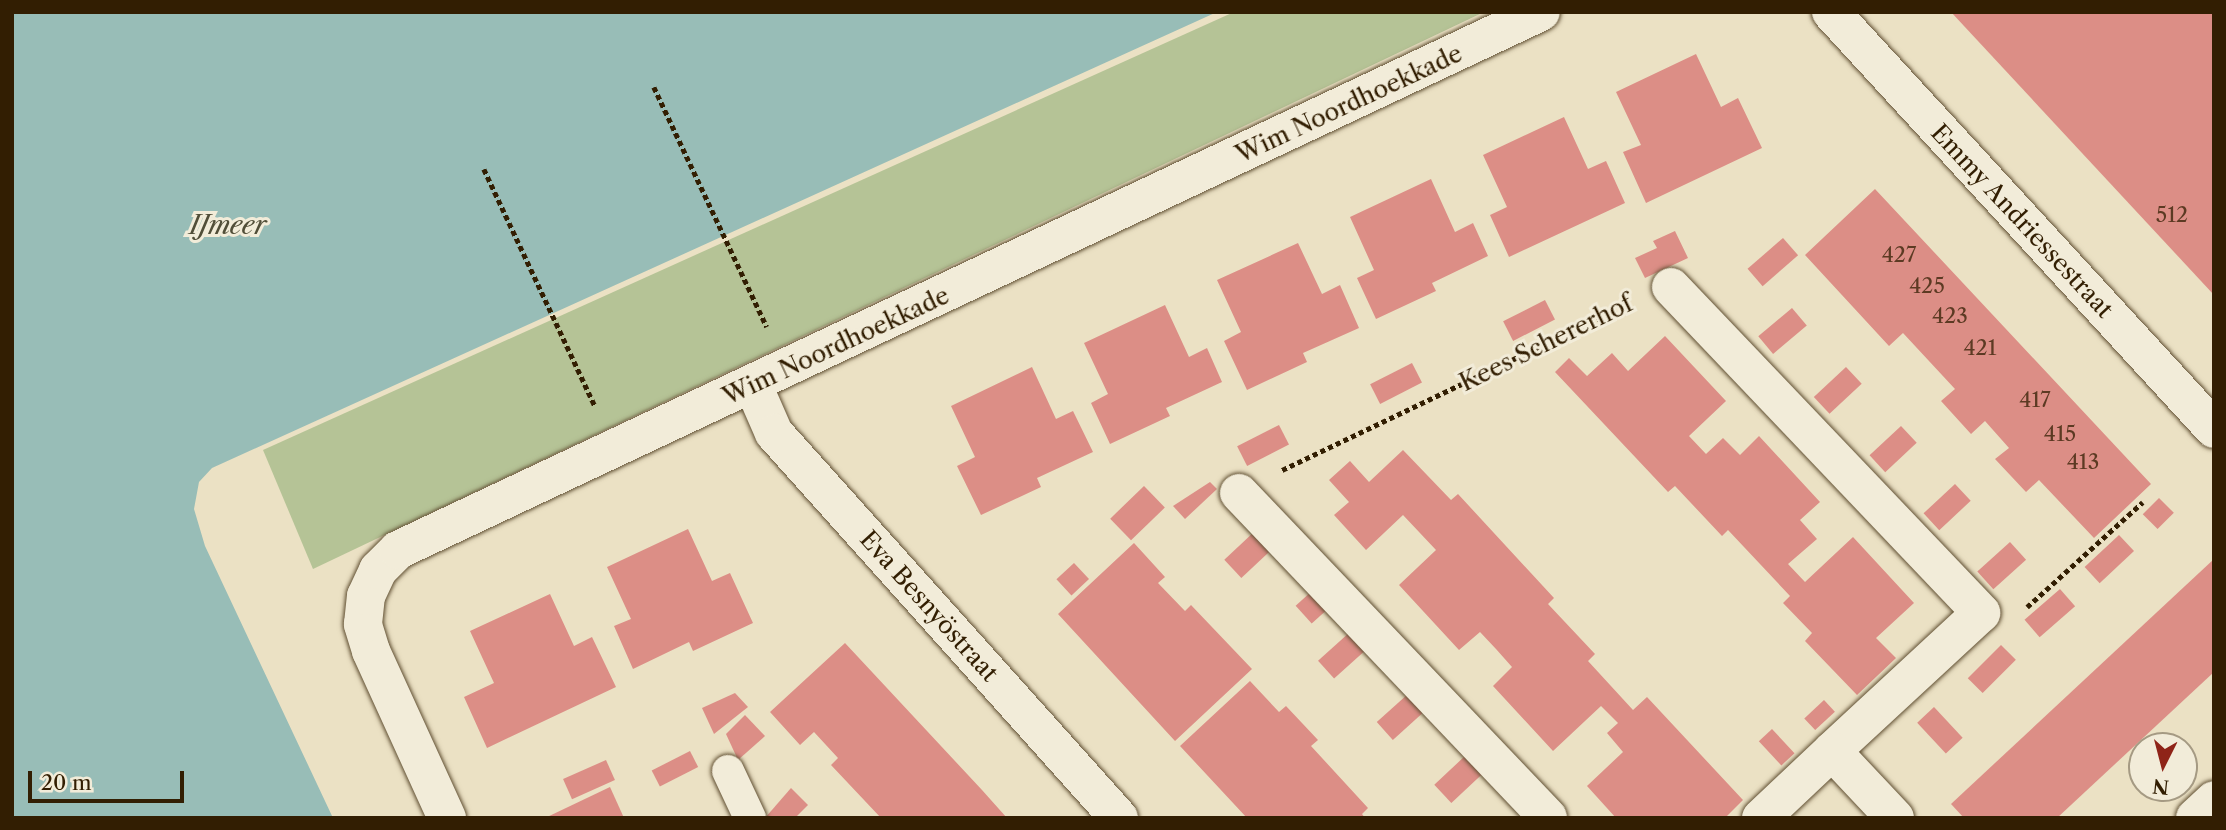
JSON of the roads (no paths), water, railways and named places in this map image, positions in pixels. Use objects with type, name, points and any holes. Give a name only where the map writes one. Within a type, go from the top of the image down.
[{"type":"street","name":"Wim Noordhoekkade","points":[[447,818],[371,651],[363,624],[366,596],[378,570],[398,550],[614,445],[788,369],[1541,12]]},
{"type":"street","name":"Emmy Andriessestraat","points":[[1831,12],[2214,429]]},
{"type":"street","points":[[1671,287],[1981,613],[1761,818]]},
{"type":"street","name":"Eva Besnyöstraat","points":[[753,385],[774,433],[1119,818]]},
{"type":"street","points":[[1239,493],[1548,818]]},
{"type":"street","points":[[1832,751],[1895,818]]},
{"type":"lane","points":[[728,771],[750,818]]},
{"type":"water","name":"IJmeer","points":[[12,12],[1217,12],[212,468],[199,482],[194,509],[205,546],[333,818],[12,818]]}]
